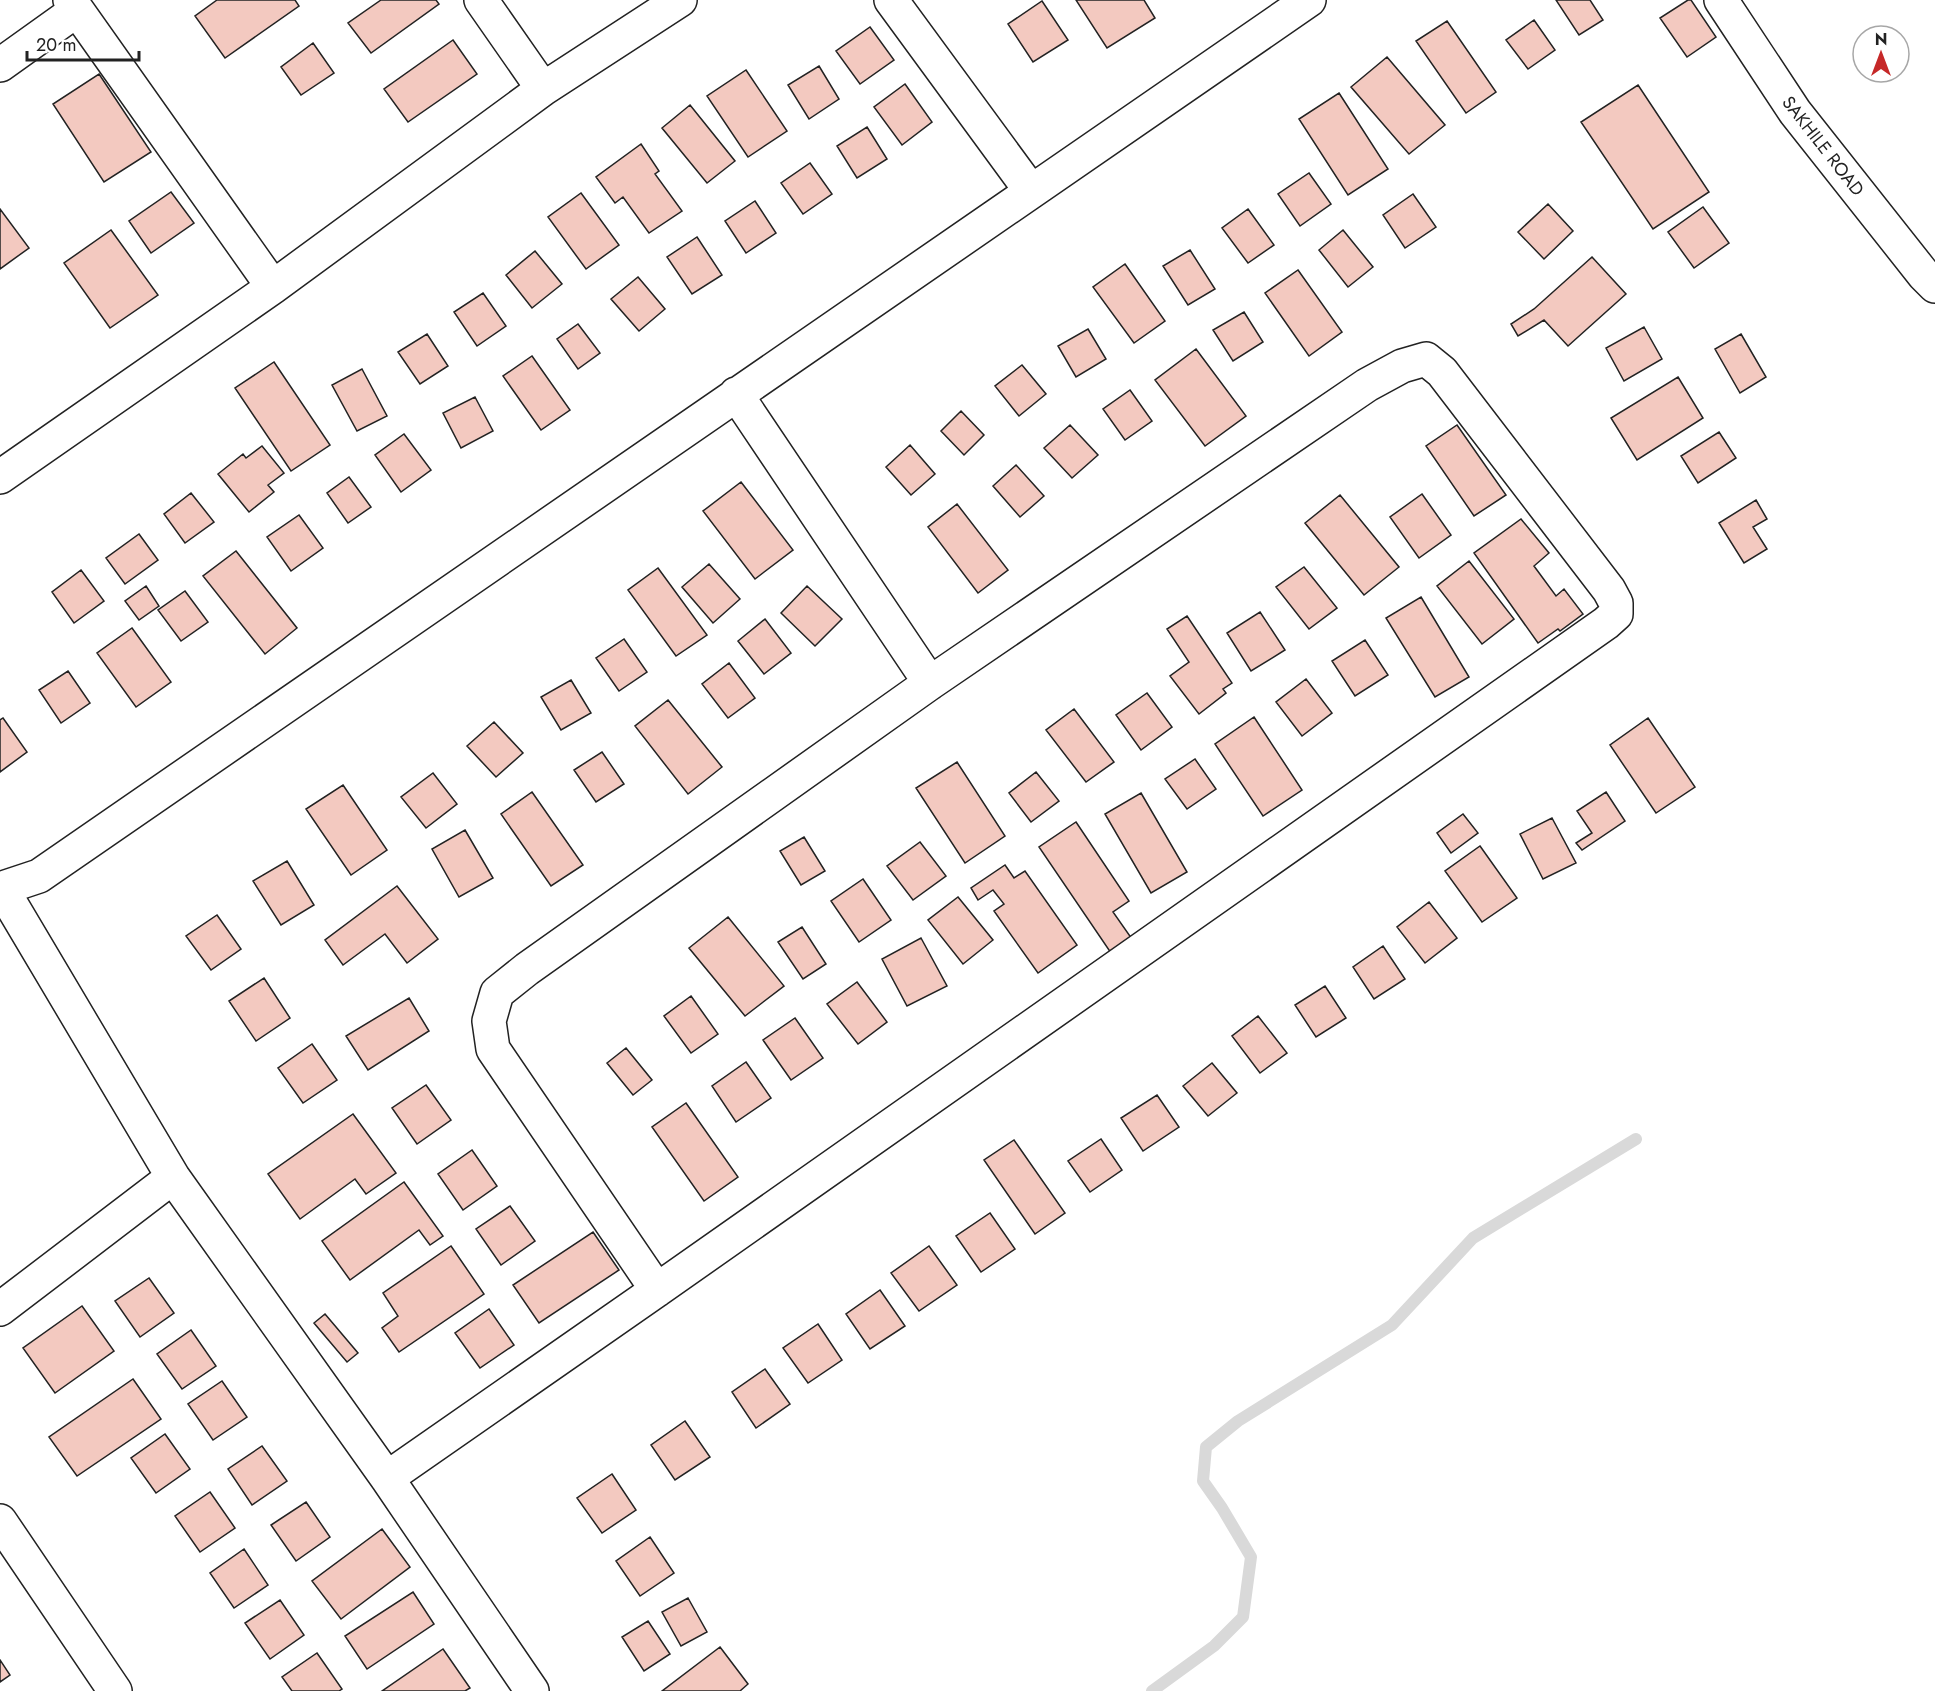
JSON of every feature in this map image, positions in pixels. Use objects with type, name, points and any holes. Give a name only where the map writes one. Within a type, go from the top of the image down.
[{"type":"street","points":[[481,0],[543,89]]},
{"type":"street","points":[[0,477],[273,287],[543,89],[680,0]]},
{"type":"street","points":[[891,0],[1031,191]]},
{"type":"street","points":[[532,1691],[387,1478],[173,1177],[1,889],[39,876],[1309,0]]},
{"type":"street","name":"SAKHILE ROAD","points":[[1721,0],[1795,112],[1935,286]]},
{"type":"street","points":[[0,65],[74,5],[273,287]]},
{"type":"street","points":[[387,1478],[657,1290],[1606,623],[1616,614],[1616,603],[1609,590],[1442,372],[1426,359],[1402,366],[1367,385],[930,683],[527,969],[497,993],[489,1021],[493,1049],[657,1290]]},
{"type":"street","points":[[736,394],[930,683]]},
{"type":"street","points":[[0,1309],[173,1177]]},
{"type":"street","points":[[0,1521],[115,1691]]},
{"type":"building","points":[[217,0],[295,0],[299,6],[225,58],[195,16]]},
{"type":"building","points":[[381,0],[436,0],[439,4],[371,53],[348,23]]},
{"type":"building","points":[[1076,0],[1144,0],[1155,18],[1107,48]]},
{"type":"building","points":[[1556,0],[1590,0],[1603,20],[1579,35]]},
{"type":"building","points":[[1691,0],[1716,37],[1687,57],[1660,18]]},
{"type":"building","points":[[1042,1],[1068,40],[1033,62],[1008,24]]},
{"type":"building","points":[[1534,20],[1555,50],[1528,69],[1506,40]]},
{"type":"building","points":[[1447,21],[1496,92],[1466,113],[1416,41]]},
{"type":"building","points":[[870,27],[894,60],[860,84],[836,51]]},
{"type":"building","points":[[453,40],[477,74],[408,122],[384,89]]},
{"type":"building","points":[[313,43],[334,73],[301,95],[281,67]]},
{"type":"building","points":[[1387,57],[1445,125],[1409,154],[1351,87]]},
{"type":"building","points":[[819,66],[839,99],[809,119],[788,85]]},
{"type":"building","points":[[746,70],[787,131],[748,157],[707,96]]},
{"type":"building","points":[[99,74],[151,152],[104,182],[53,104]]},
{"type":"building","points":[[905,84],[932,122],[902,145],[874,107]]},
{"type":"building","points":[[1638,85],[1709,192],[1653,229],[1581,122]]},
{"type":"building","points":[[1339,93],[1388,169],[1348,195],[1299,119]]},
{"type":"building","points":[[690,105],[735,161],[707,183],[662,128]]},
{"type":"building","points":[[867,127],[887,159],[857,178],[837,146]]},
{"type":"building","points":[[641,144],[659,171],[655,174],[682,211],[649,233],[623,197],[615,203],[596,177]]},
{"type":"building","points":[[810,163],[832,194],[803,214],[781,183]]},
{"type":"building","points":[[1309,173],[1331,204],[1300,226],[1278,194]]},
{"type":"building","points":[[171,192],[194,223],[151,253],[129,221]]},
{"type":"building","points":[[581,193],[619,245],[586,269],[548,217]]},
{"type":"building","points":[[1413,194],[1436,227],[1405,248],[1383,215]]},
{"type":"building","points":[[755,201],[776,233],[746,253],[725,221]]},
{"type":"building","points":[[1548,204],[1573,231],[1544,259],[1518,232]]},
{"type":"building","points":[[1703,207],[1729,243],[1694,268],[1668,232]]},
{"type":"building","points":[[0,209],[29,248],[0,269]]},
{"type":"building","points":[[1248,209],[1274,245],[1248,263],[1222,228]]},
{"type":"building","points":[[111,230],[158,295],[110,328],[64,263]]},
{"type":"building","points":[[1343,230],[1373,267],[1348,287],[1319,250]]},
{"type":"building","points":[[697,237],[722,275],[692,294],[667,257]]},
{"type":"building","points":[[1190,250],[1215,289],[1188,305],[1163,266]]},
{"type":"building","points":[[535,251],[562,284],[532,308],[506,275]]},
{"type":"building","points":[[1592,257],[1626,294],[1568,346],[1544,320],[1518,336],[1511,324],[1534,309]]},
{"type":"building","points":[[1125,264],[1165,321],[1134,343],[1093,287]]},
{"type":"building","points":[[1298,270],[1342,332],[1309,356],[1265,293]]},
{"type":"building","points":[[638,277],[665,309],[639,331],[611,299]]},
{"type":"building","points":[[483,293],[506,326],[477,346],[454,312]]},
{"type":"building","points":[[1244,312],[1263,342],[1233,361],[1213,330]]},
{"type":"building","points":[[578,324],[600,353],[578,369],[557,339]]},
{"type":"building","points":[[1644,327],[1662,359],[1624,381],[1606,348]]},
{"type":"building","points":[[1088,329],[1106,359],[1076,377],[1058,346]]},
{"type":"building","points":[[427,334],[448,366],[420,384],[398,352]]},
{"type":"building","points":[[1741,334],[1766,377],[1740,393],[1715,349]]},
{"type":"building","points":[[1196,349],[1246,416],[1205,446],[1155,380]]},
{"type":"building","points":[[532,356],[570,410],[541,430],[503,376]]},
{"type":"building","points":[[274,362],[330,445],[291,471],[235,388]]},
{"type":"building","points":[[1022,365],[1046,394],[1019,416],[995,386]]},
{"type":"building","points":[[362,369],[387,416],[357,431],[332,385]]},
{"type":"building","points":[[1678,377],[1703,418],[1637,460],[1611,418]]},
{"type":"building","points":[[1130,390],[1152,421],[1125,440],[1103,409]]},
{"type":"building","points":[[475,397],[493,431],[461,448],[443,413]]},
{"type":"building","points":[[961,411],[984,435],[964,455],[941,431]]},
{"type":"building","points":[[1070,425],[1098,455],[1072,478],[1044,448]]},
{"type":"building","points":[[1457,425],[1506,495],[1474,516],[1426,446]]},
{"type":"building","points":[[1719,432],[1736,458],[1698,483],[1681,456]]},
{"type":"building","points":[[404,434],[431,470],[401,492],[375,455]]},
{"type":"building","points":[[910,445],[935,474],[911,495],[886,467]]},
{"type":"building","points":[[262,446],[284,473],[268,485],[274,492],[249,512],[218,474],[243,454],[246,458]]},
{"type":"building","points":[[1016,465],[1044,496],[1020,517],[993,486]]},
{"type":"building","points":[[349,477],[371,507],[348,523],[327,493]]},
{"type":"building","points":[[741,482],[793,550],[755,579],[703,511]]},
{"type":"building","points":[[191,493],[214,522],[185,543],[164,514]]},
{"type":"building","points":[[1422,494],[1451,535],[1419,558],[1390,517]]},
{"type":"building","points":[[1340,495],[1399,567],[1364,595],[1305,523]]},
{"type":"building","points":[[1756,500],[1767,519],[1753,527],[1767,549],[1744,563],[1719,523]]},
{"type":"building","points":[[957,504],[1008,570],[978,593],[928,527]]},
{"type":"building","points":[[299,515],[323,548],[291,571],[267,537]]},
{"type":"building","points":[[1521,519],[1549,553],[1534,566],[1556,596],[1564,589],[1583,614],[1560,631],[1558,629],[1538,643],[1474,553]]},
{"type":"building","points":[[139,534],[158,560],[125,584],[106,558]]},
{"type":"building","points":[[236,551],[297,628],[265,654],[203,576]]},
{"type":"building","points":[[1469,561],[1514,619],[1482,644],[1437,586]]},
{"type":"building","points":[[709,564],[740,599],[713,623],[682,587]]},
{"type":"building","points":[[1304,567],[1337,608],[1309,629],[1276,587]]},
{"type":"building","points":[[658,568],[707,635],[676,656],[628,590]]},
{"type":"building","points":[[81,570],[104,601],[74,623],[52,592]]},
{"type":"building","points":[[146,586],[159,606],[139,620],[125,601]]},
{"type":"building","points":[[807,586],[842,619],[815,646],[781,613]]},
{"type":"building","points":[[185,591],[208,622],[181,641],[158,610]]},
{"type":"building","points":[[1421,597],[1469,677],[1435,697],[1386,618]]},
{"type":"building","points":[[1260,612],[1285,650],[1251,671],[1227,633]]},
{"type":"building","points":[[1187,616],[1232,683],[1223,689],[1226,693],[1199,714],[1170,676],[1189,662],[1167,629]]},
{"type":"building","points":[[765,619],[791,653],[764,674],[738,641]]},
{"type":"building","points":[[132,628],[171,682],[136,707],[97,653]]},
{"type":"building","points":[[624,639],[647,672],[619,691],[596,658]]},
{"type":"building","points":[[1365,640],[1388,675],[1355,696],[1332,661]]},
{"type":"building","points":[[729,663],[755,698],[728,718],[702,684]]},
{"type":"building","points":[[68,671],[90,703],[61,723],[39,690]]},
{"type":"building","points":[[1306,679],[1332,713],[1302,736],[1276,702]]},
{"type":"building","points":[[571,680],[591,713],[561,730],[541,697]]},
{"type":"building","points":[[1147,693],[1172,727],[1141,750],[1116,715]]},
{"type":"building","points":[[668,700],[722,767],[688,794],[635,726]]},
{"type":"building","points":[[1074,709],[1114,762],[1086,782],[1046,730]]},
{"type":"building","points":[[1254,717],[1302,790],[1263,816],[1215,744]]},
{"type":"building","points":[[3,718],[27,752],[0,772],[0,720]]},
{"type":"building","points":[[1648,718],[1695,787],[1656,813],[1610,745]]},
{"type":"building","points":[[494,722],[523,753],[496,777],[467,746]]},
{"type":"building","points":[[602,752],[624,784],[596,802],[574,770]]},
{"type":"building","points":[[1195,759],[1216,789],[1187,809],[1165,779]]},
{"type":"building","points":[[957,762],[1005,836],[965,863],[916,788]]},
{"type":"building","points":[[1036,772],[1059,801],[1031,822],[1009,793]]},
{"type":"building","points":[[433,773],[457,804],[426,828],[401,797]]},
{"type":"building","points":[[343,785],[387,850],[351,875],[306,809]]},
{"type":"building","points":[[532,792],[583,865],[551,886],[501,814]]},
{"type":"building","points":[[1606,792],[1625,821],[1582,850],[1576,843],[1592,833],[1577,811]]},
{"type":"building","points":[[1141,793],[1187,872],[1151,893],[1105,814]]},
{"type":"building","points":[[1463,814],[1478,833],[1451,853],[1437,833]]},
{"type":"building","points":[[1552,818],[1576,863],[1543,879],[1520,834]]},
{"type":"building","points":[[1076,822],[1129,901],[1113,912],[1132,939],[1111,953],[1039,847]]},
{"type":"building","points":[[465,830],[493,878],[459,897],[432,849]]},
{"type":"building","points":[[804,837],[825,871],[801,885],[780,851]]},
{"type":"building","points":[[920,842],[946,876],[913,900],[887,866]]},
{"type":"building","points":[[1480,846],[1517,898],[1482,922],[1445,871]]},
{"type":"building","points":[[287,861],[314,905],[281,925],[253,881]]},
{"type":"building","points":[[1005,865],[1014,878],[1025,871],[1077,945],[1038,973],[994,911],[1004,904],[993,890],[978,900],[971,888]]},
{"type":"building","points":[[863,879],[891,920],[859,942],[831,901]]},
{"type":"building","points":[[397,886],[438,939],[407,963],[385,934],[343,965],[325,940]]},
{"type":"building","points":[[958,897],[993,940],[963,964],[928,920]]},
{"type":"building","points":[[1429,902],[1457,938],[1425,963],[1397,927]]},
{"type":"building","points":[[217,915],[241,949],[211,970],[186,936]]},
{"type":"building","points":[[728,917],[784,986],[745,1016],[689,948]]},
{"type":"building","points":[[802,927],[826,964],[803,979],[778,942]]},
{"type":"building","points":[[921,938],[947,986],[907,1006],[882,959]]},
{"type":"building","points":[[1383,946],[1405,979],[1374,999],[1353,967]]},
{"type":"building","points":[[264,978],[290,1018],[256,1041],[229,1001]]},
{"type":"building","points":[[857,982],[887,1022],[858,1044],[827,1004]]},
{"type":"building","points":[[1325,986],[1346,1018],[1316,1037],[1295,1005]]},
{"type":"building","points":[[691,996],[718,1034],[691,1053],[664,1016]]},
{"type":"building","points":[[409,998],[429,1031],[368,1070],[346,1036]]},
{"type":"building","points":[[1258,1016],[1287,1053],[1260,1073],[1232,1036]]},
{"type":"building","points":[[795,1018],[823,1058],[791,1080],[763,1040]]},
{"type":"building","points":[[312,1044],[337,1080],[303,1103],[278,1068]]},
{"type":"building","points":[[626,1048],[652,1080],[633,1095],[607,1063]]},
{"type":"building","points":[[746,1062],[771,1098],[736,1122],[712,1086]]},
{"type":"building","points":[[1212,1063],[1237,1093],[1208,1116],[1183,1086]]},
{"type":"building","points":[[426,1085],[451,1120],[417,1144],[392,1108]]},
{"type":"building","points":[[1157,1095],[1179,1127],[1143,1151],[1121,1118]]},
{"type":"building","points":[[686,1103],[738,1177],[704,1201],[652,1127]]},
{"type":"building","points":[[353,1114],[396,1173],[366,1194],[355,1179],[300,1219],[268,1174]]},
{"type":"building","points":[[1101,1139],[1122,1170],[1090,1192],[1068,1161]]},
{"type":"building","points":[[1014,1140],[1065,1213],[1035,1234],[984,1160]]},
{"type":"building","points":[[472,1150],[497,1186],[463,1210],[438,1174]]},
{"type":"building","points":[[404,1182],[443,1236],[430,1245],[419,1230],[350,1280],[322,1241]]},
{"type":"building","points":[[510,1206],[535,1241],[501,1265],[476,1229]]},
{"type":"building","points":[[990,1213],[1015,1249],[981,1272],[956,1236]]},
{"type":"building","points":[[593,1232],[619,1270],[539,1323],[513,1285]]},
{"type":"building","points":[[451,1246],[484,1294],[399,1352],[382,1328],[398,1316],[383,1293]]},
{"type":"building","points":[[929,1246],[957,1285],[919,1311],[891,1273]]},
{"type":"building","points":[[149,1278],[174,1313],[140,1337],[115,1301]]},
{"type":"building","points":[[880,1290],[905,1326],[870,1349],[846,1314]]},
{"type":"building","points":[[82,1306],[114,1351],[55,1393],[23,1348]]},
{"type":"building","points":[[489,1309],[514,1345],[480,1368],[455,1333]]},
{"type":"building","points":[[325,1314],[358,1353],[347,1362],[314,1323]]},
{"type":"building","points":[[818,1324],[842,1360],[808,1383],[783,1348]]},
{"type":"building","points":[[191,1330],[216,1366],[182,1389],[157,1354]]},
{"type":"building","points":[[765,1369],[790,1404],[756,1428],[732,1392]]},
{"type":"building","points":[[133,1379],[161,1419],[77,1476],[49,1437]]},
{"type":"building","points":[[222,1381],[247,1417],[213,1440],[188,1404]]},
{"type":"building","points":[[685,1421],[710,1457],[675,1480],[651,1445]]},
{"type":"building","points":[[165,1434],[190,1469],[156,1493],[131,1458]]},
{"type":"building","points":[[262,1446],[287,1481],[252,1505],[228,1469]]},
{"type":"building","points":[[612,1474],[636,1510],[602,1533],[577,1498]]},
{"type":"building","points":[[210,1492],[235,1528],[200,1552],[175,1516]]},
{"type":"building","points":[[306,1502],[330,1537],[296,1561],[271,1525]]},
{"type":"building","points":[[382,1529],[410,1567],[341,1619],[312,1581]]},
{"type":"building","points":[[650,1537],[674,1573],[640,1596],[616,1561]]},
{"type":"building","points":[[244,1549],[268,1585],[234,1608],[210,1573]]},
{"type":"building","points":[[413,1592],[434,1624],[367,1669],[345,1636]]},
{"type":"building","points":[[688,1598],[707,1632],[681,1646],[662,1612]]},
{"type":"building","points":[[280,1600],[304,1635],[270,1659],[245,1623]]},
{"type":"building","points":[[648,1621],[670,1654],[644,1671],[622,1637]]},
{"type":"building","points":[[720,1647],[748,1684],[740,1691],[662,1691]]},
{"type":"building","points":[[443,1649],[470,1688],[465,1691],[382,1691]]},
{"type":"building","points":[[317,1653],[342,1689],[339,1691],[292,1691],[282,1677]]},
{"type":"building","points":[[0,1660],[10,1675],[0,1682]]},
{"type":"waterway","points":[[1152,1691],[1214,1646],[1243,1617],[1251,1557],[1203,1481],[1206,1447],[1238,1421],[1392,1325],[1473,1238],[1636,1139]]}]
